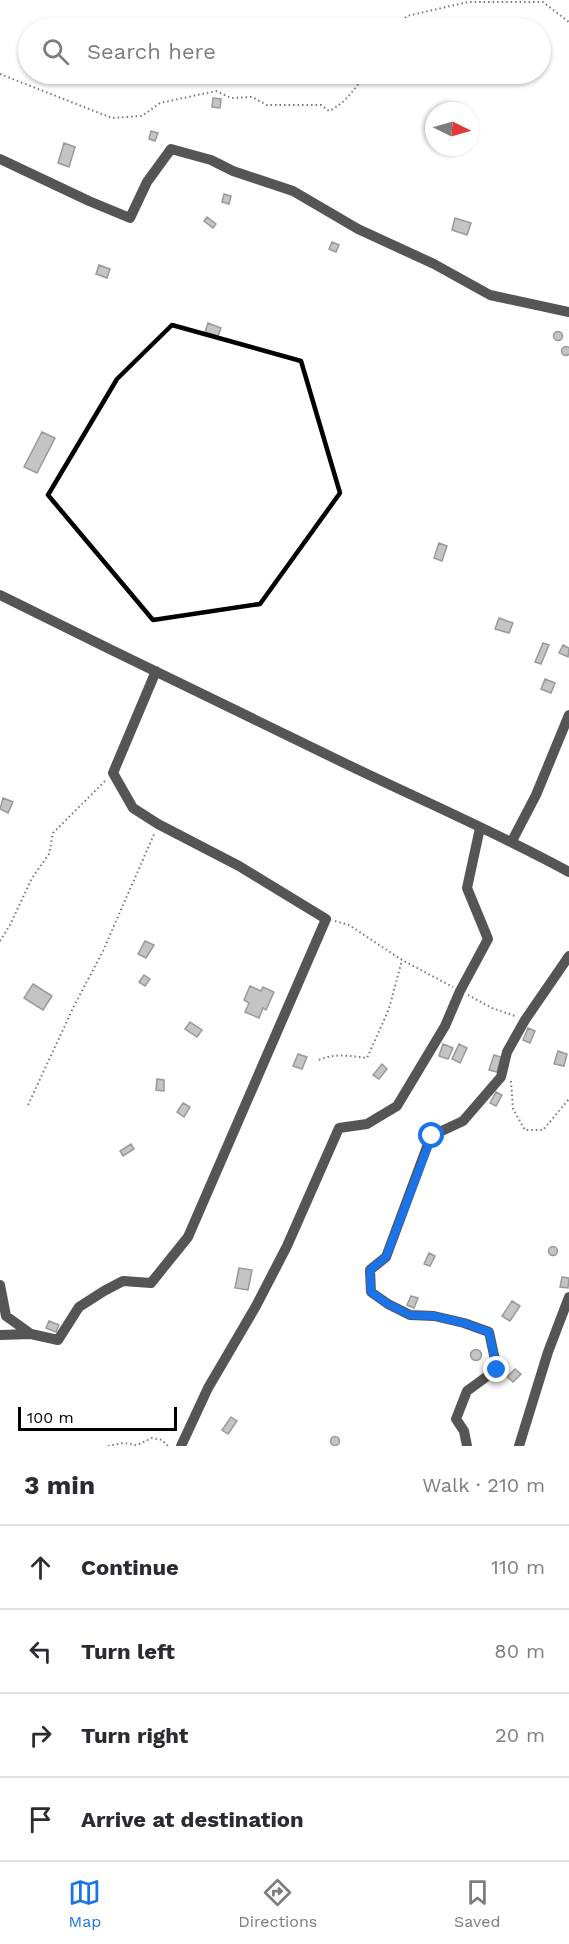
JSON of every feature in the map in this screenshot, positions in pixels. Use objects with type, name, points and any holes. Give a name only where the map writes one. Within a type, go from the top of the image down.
[{"type":"street","points":[[0,159],[130,218],[147,182],[171,149],[191,154],[292,191],[358,229],[434,264],[490,295],[569,312]]},
{"type":"street","points":[[0,596],[480,828],[512,841],[569,872]]},
{"type":"street","points":[[0,1335],[31,1334],[58,1340],[79,1307],[104,1291],[123,1281],[151,1283],[188,1237],[326,919],[133,808],[113,773],[156,671]]},
{"type":"street","points":[[512,841],[536,795],[569,715]]},
{"type":"street","points":[[181,1446],[208,1388],[256,1306],[287,1246],[339,1128],[367,1124],[397,1106],[445,1026],[460,991],[488,939],[467,888],[480,828]]},
{"type":"street","points":[[467,1446],[464,1431],[456,1419],[467,1391],[497,1370],[489,1332],[434,1316],[410,1315],[388,1304],[371,1292],[370,1270],[386,1257],[432,1136],[464,1121],[501,1077],[507,1052],[525,1020],[569,956]]},
{"type":"street","points":[[0,1285],[6,1316],[31,1334]]},
{"type":"street","points":[[519,1446],[548,1352],[569,1298]]},
{"type":"path","points":[[405,18],[468,2],[543,2],[569,22]]},
{"type":"path","points":[[0,74],[18,81]]},
{"type":"path","points":[[25,84],[112,118],[142,116],[160,104],[216,91],[231,98],[252,97],[267,105],[321,105],[329,111],[338,107],[358,84]]},
{"type":"path","points":[[0,941],[32,878],[49,854],[53,833],[113,773]]},
{"type":"path","points":[[28,1105],[103,951],[158,824]]},
{"type":"path","points":[[326,919],[349,925],[402,960],[492,1008],[517,1017]]},
{"type":"path","points":[[319,1060],[325,1057],[349,1055],[367,1058],[389,1009],[402,960]]},
{"type":"path","points":[[511,1080],[513,1109],[525,1130],[543,1130],[569,1099]]},
{"type":"path","points":[[108,1446],[123,1443],[137,1445],[152,1438],[162,1440],[168,1446]]},
{"type":"highlighted area","points":[[172,325],[301,361],[340,493],[260,604],[153,620],[48,495],[117,379]]},
{"type":"building","points":[[213,98],[221,99],[220,108],[212,107]]},
{"type":"building","points":[[151,131],[158,133],[155,141],[149,139]]},
{"type":"building","points":[[64,143],[75,147],[69,167],[58,163]]},
{"type":"building","points":[[224,194],[231,196],[229,204],[222,202]]},
{"type":"building","points":[[207,217],[216,224],[213,228],[204,221]]},
{"type":"building","points":[[455,218],[471,223],[467,235],[452,230]]},
{"type":"building","points":[[332,242],[339,245],[336,252],[329,249]]},
{"type":"building","points":[[99,265],[110,269],[107,278],[96,274]]},
{"type":"building","points":[[208,323],[221,328],[218,336],[205,332]]},
{"type":"building","points":[[558,332],[562,336],[558,340],[554,336]]},
{"type":"building","points":[[566,346],[570,352],[566,356],[561,351]]},
{"type":"building","points":[[42,432],[55,438],[37,473],[24,467]]},
{"type":"building","points":[[439,543],[447,546],[442,561],[434,558]]},
{"type":"building","points":[[499,618],[513,623],[509,633],[495,629]]},
{"type":"building","points":[[543,643],[549,645],[541,664],[535,662]]},
{"type":"building","points":[[563,645],[569,648],[568,657],[559,653]]},
{"type":"building","points":[[545,679],[555,683],[551,693],[541,689]]},
{"type":"building","points":[[3,798],[13,802],[8,813],[0,809]]},
{"type":"building","points":[[145,941],[154,945],[146,958],[138,954]]},
{"type":"building","points":[[144,975],[150,979],[145,986],[139,982]]},
{"type":"building","points":[[33,984],[52,996],[43,1010],[24,998]]},
{"type":"building","points":[[250,986],[261,991],[263,987],[274,992],[266,1010],[263,1008],[259,1018],[245,1012],[249,1003],[244,1000]]},
{"type":"building","points":[[190,1022],[202,1030],[197,1037],[185,1029]]},
{"type":"building","points":[[528,1028],[535,1031],[530,1043],[523,1040]]},
{"type":"building","points":[[443,1044],[453,1048],[448,1059],[439,1056]]},
{"type":"building","points":[[459,1044],[467,1048],[460,1063],[452,1059]]},
{"type":"building","points":[[558,1051],[567,1054],[564,1066],[554,1064]]},
{"type":"building","points":[[298,1054],[307,1057],[302,1069],[293,1066]]},
{"type":"building","points":[[494,1055],[501,1057],[497,1072],[489,1070]]},
{"type":"building","points":[[382,1064],[387,1069],[379,1079],[373,1075]]},
{"type":"building","points":[[157,1079],[164,1080],[164,1091],[156,1090]]},
{"type":"building","points":[[496,1092],[502,1095],[496,1106],[490,1103]]},
{"type":"building","points":[[183,1103],[190,1107],[184,1117],[177,1112]]},
{"type":"building","points":[[131,1144],[134,1149],[123,1156],[120,1151]]},
{"type":"building","points":[[553,1246],[558,1251],[553,1256],[548,1251]]},
{"type":"building","points":[[429,1253],[435,1256],[430,1266],[424,1264]]},
{"type":"building","points":[[239,1268],[252,1270],[248,1290],[235,1288]]},
{"type":"building","points":[[562,1277],[569,1278],[568,1288],[560,1287]]},
{"type":"building","points":[[411,1296],[418,1298],[414,1308],[407,1305]]},
{"type":"building","points":[[512,1301],[520,1306],[510,1321],[502,1316]]},
{"type":"building","points":[[49,1321],[59,1325],[56,1332],[46,1328]]},
{"type":"building","points":[[476,1349],[482,1355],[476,1361],[470,1355]]},
{"type":"building","points":[[515,1369],[521,1374],[513,1382],[507,1377]]},
{"type":"building","points":[[231,1417],[237,1421],[228,1434],[222,1430]]},
{"type":"building","points":[[335,1436],[340,1441],[335,1446],[330,1441]]},
{"type":"route","points":[[432,1136],[386,1257],[370,1270],[371,1292],[410,1315],[434,1316],[489,1332],[497,1370]]}]
